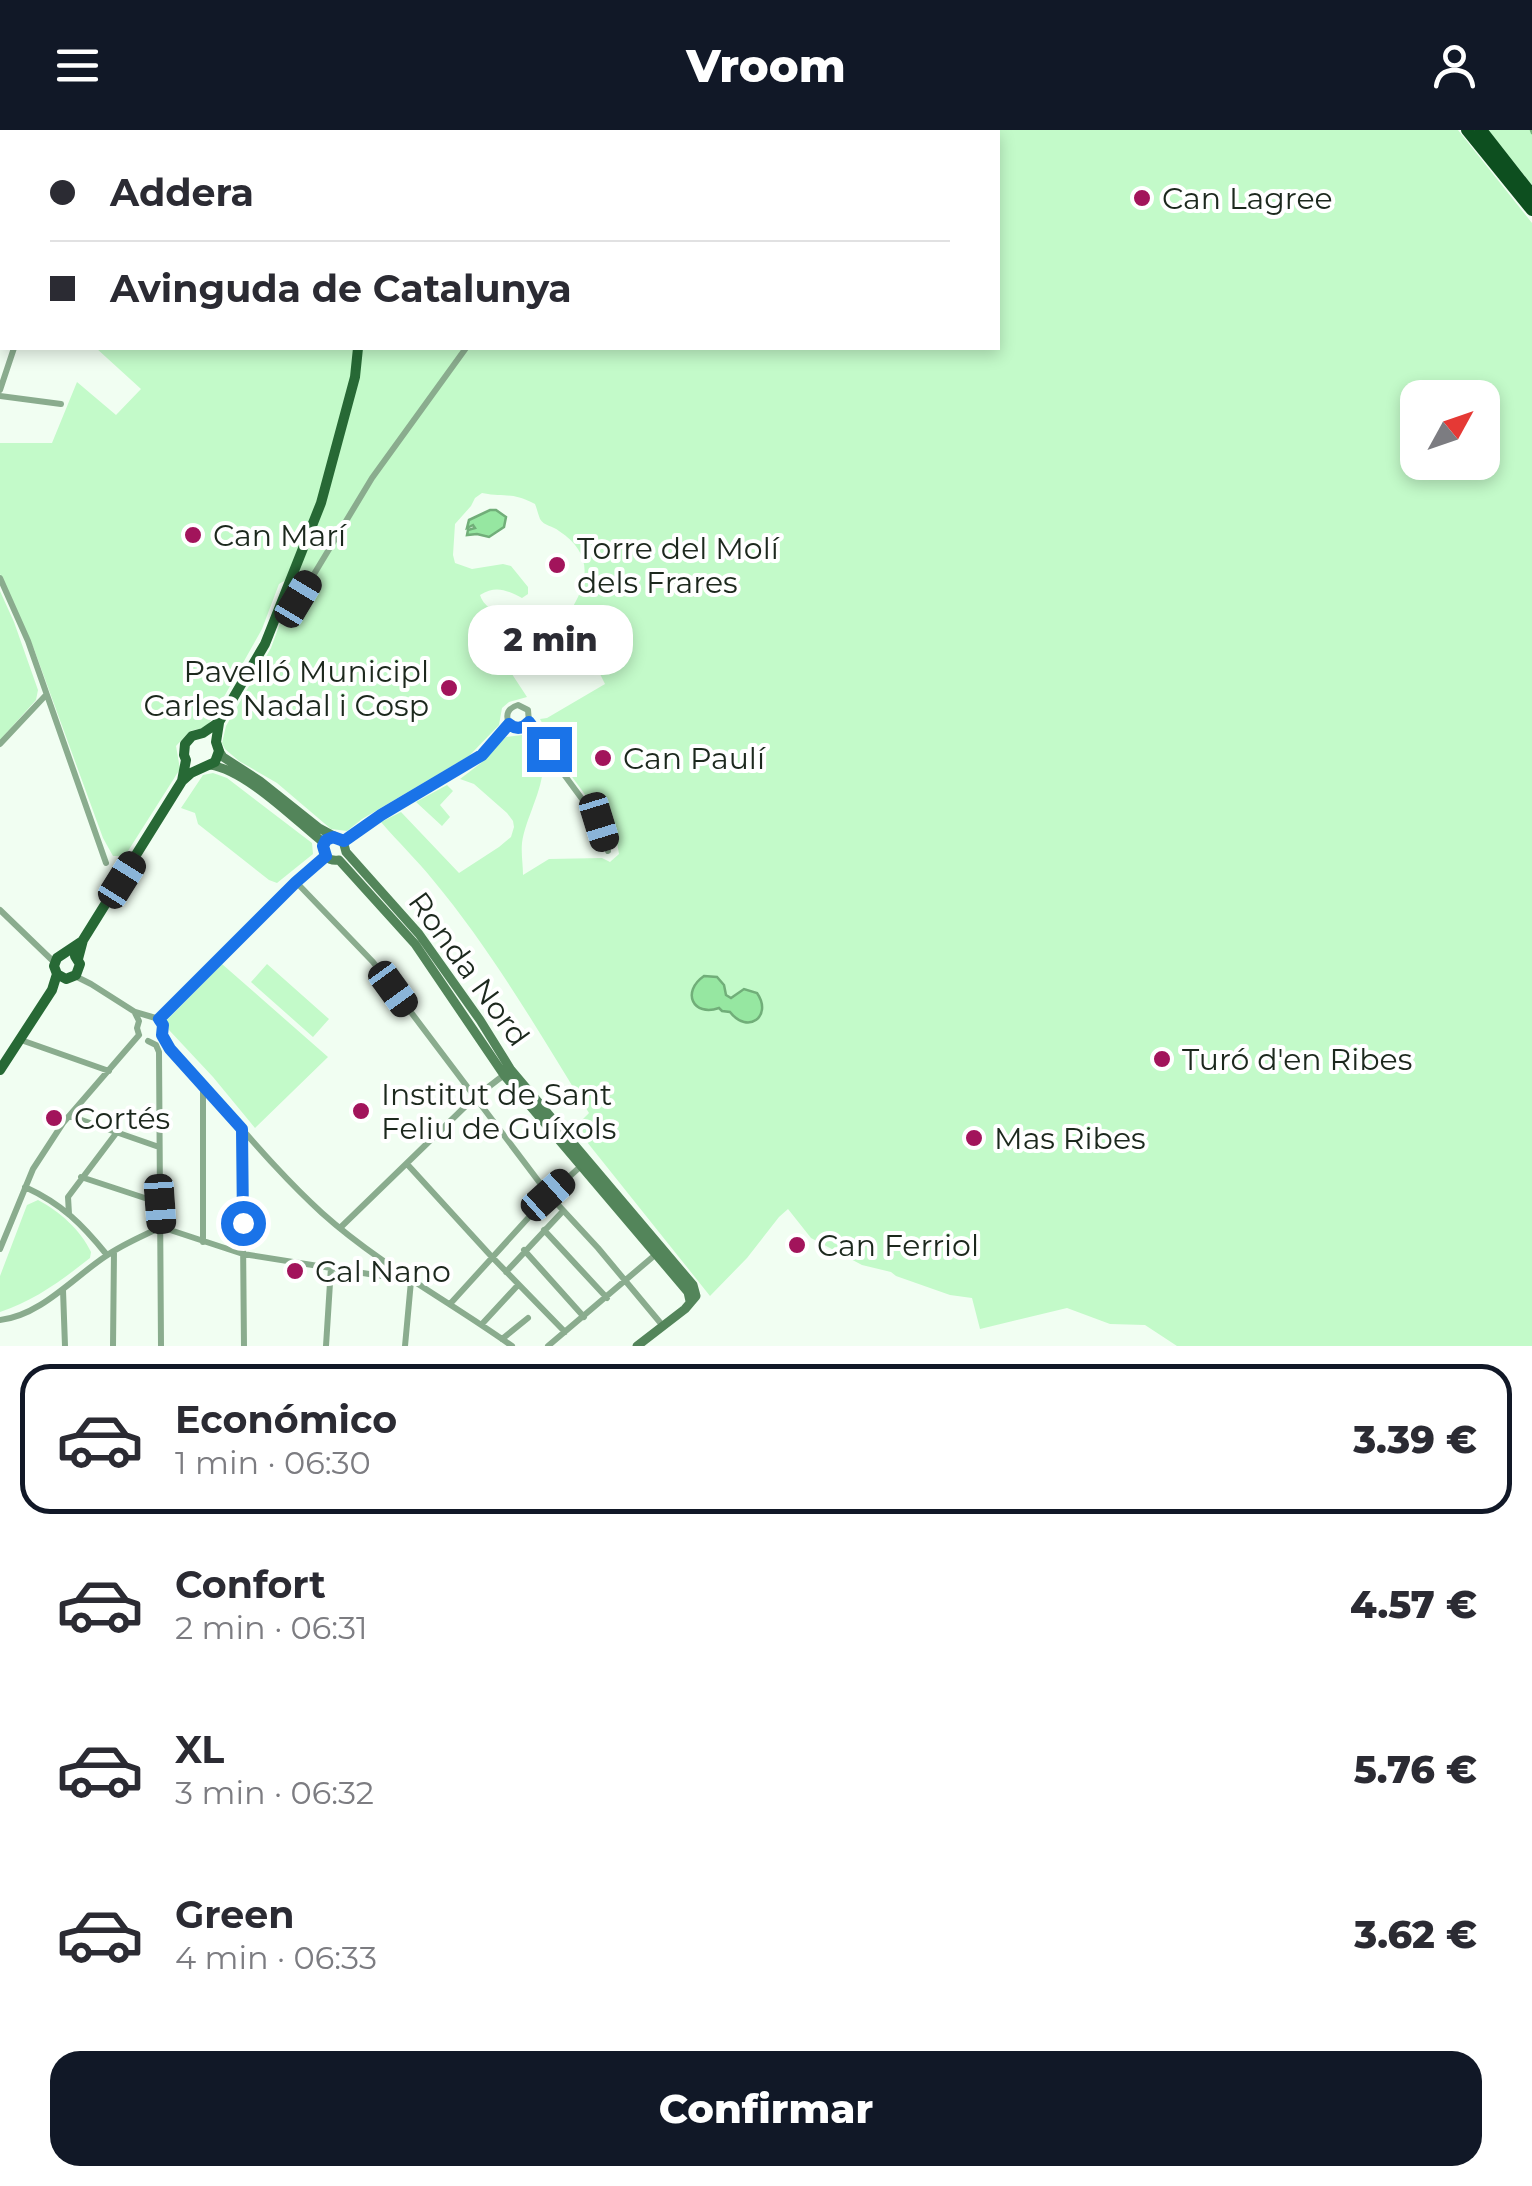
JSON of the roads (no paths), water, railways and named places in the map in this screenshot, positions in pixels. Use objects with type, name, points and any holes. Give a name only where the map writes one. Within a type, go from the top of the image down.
[{"type":"highway","points":[[1467,130],[1532,210]]},
{"type":"highway","points":[[1481,130],[1532,195]]},
{"type":"main road","points":[[0,1080],[182,781],[188,739],[219,722],[265,644],[321,503],[355,377],[358,350]]},
{"type":"main road","points":[[182,781],[218,757],[219,722]]},
{"type":"main road","points":[[203,733],[217,746]]},
{"type":"main road","points":[[186,760],[205,767]]},
{"type":"main road","points":[[0,1070],[22,1040]]},
{"type":"street","points":[[13,350],[0,393],[61,404]]},
{"type":"street","points":[[281,604],[291,605],[298,599],[372,478],[465,350]]},
{"type":"street","points":[[0,578],[28,641],[106,863]]},
{"type":"street","points":[[0,744],[46,695]]},
{"type":"street","points":[[529,722],[517,728],[509,724],[508,712],[518,705],[528,710],[529,722],[599,822],[608,852]]},
{"type":"street","points":[[217,746],[223,757],[260,781],[333,840],[342,856],[332,860],[323,850],[333,840],[482,755],[509,724]]},
{"type":"street","points":[[205,767],[224,767],[333,840]]},
{"type":"street","points":[[159,1019],[326,856]]},
{"type":"street","name":"Ronda Nord","points":[[342,856],[415,944],[504,1074],[693,1299]]},
{"type":"street","name":"Ronda Nord","points":[[342,856],[419,934],[511,1070],[693,1285],[693,1299]]},
{"type":"street","points":[[296,882],[372,962],[548,1195],[663,1326]]},
{"type":"street","points":[[0,910],[34,942],[91,984],[134,1012],[159,1019],[170,1049],[285,1178],[341,1227],[411,1281],[512,1346]]},
{"type":"street","points":[[134,1012],[140,1020]]},
{"type":"street","points":[[148,1016],[140,1020],[137,1028],[139,1035],[160,1052],[161,1346]]},
{"type":"street","points":[[0,1249],[33,1169],[70,1116],[139,1035]]},
{"type":"street","points":[[150,1041],[162,1035]]},
{"type":"street","points":[[22,1040],[109,1071]]},
{"type":"street","points":[[150,1041],[170,1049]]},
{"type":"street","points":[[341,1227],[474,1098],[504,1074]]},
{"type":"street","points":[[204,1084],[204,1242]]},
{"type":"street","points":[[70,1116],[160,1147]]},
{"type":"street","points":[[242,1129],[244,1346]]},
{"type":"street","points":[[69,1215],[68,1196],[117,1132]]},
{"type":"street","points":[[407,1164],[566,1332]]},
{"type":"street","points":[[450,1304],[548,1195],[580,1166]]},
{"type":"street","points":[[81,1177],[160,1204]]},
{"type":"street","points":[[25,1188],[54,1200],[110,1253],[113,1346]]},
{"type":"street","points":[[506,1272],[564,1211]]},
{"type":"street","points":[[0,1320],[13,1319],[63,1290],[110,1253],[162,1228],[243,1254],[388,1277],[399,1272]]},
{"type":"street","points":[[544,1230],[606,1298]]},
{"type":"street","points":[[524,1250],[584,1317]]},
{"type":"street","points":[[548,1346],[655,1255]]},
{"type":"street","points":[[326,1346],[332,1267]]},
{"type":"street","points":[[405,1346],[411,1281]]},
{"type":"street","points":[[482,1324],[518,1285]]},
{"type":"street","points":[[63,1290],[65,1346]]},
{"type":"street","points":[[638,1346],[686,1309],[693,1299]]},
{"type":"street","points":[[502,1339],[528,1318]]},
{"type":"place","name":"Can Lagree","points":[[1142,198]]},
{"type":"place","name":"Can Marí","points":[[193,535]]},
{"type":"place","name":"Torre del Molí dels Frares","points":[[557,565]]},
{"type":"place","name":"Pavelló Municipl Carles Nadal i Cosp","points":[[449,688]]},
{"type":"place","name":"Can Paulí","points":[[603,758]]},
{"type":"place","name":"Turó d'en Ribes","points":[[1162,1059]]},
{"type":"place","name":"Institut de Sant Feliu de Guíxols","points":[[361,1111]]},
{"type":"place","name":"Cortés","points":[[54,1118]]},
{"type":"place","name":"Mas Ribes","points":[[974,1138]]},
{"type":"place","name":"Can Ferriol","points":[[797,1245]]},
{"type":"place","name":"Cal Nano","points":[[295,1271]]}]
